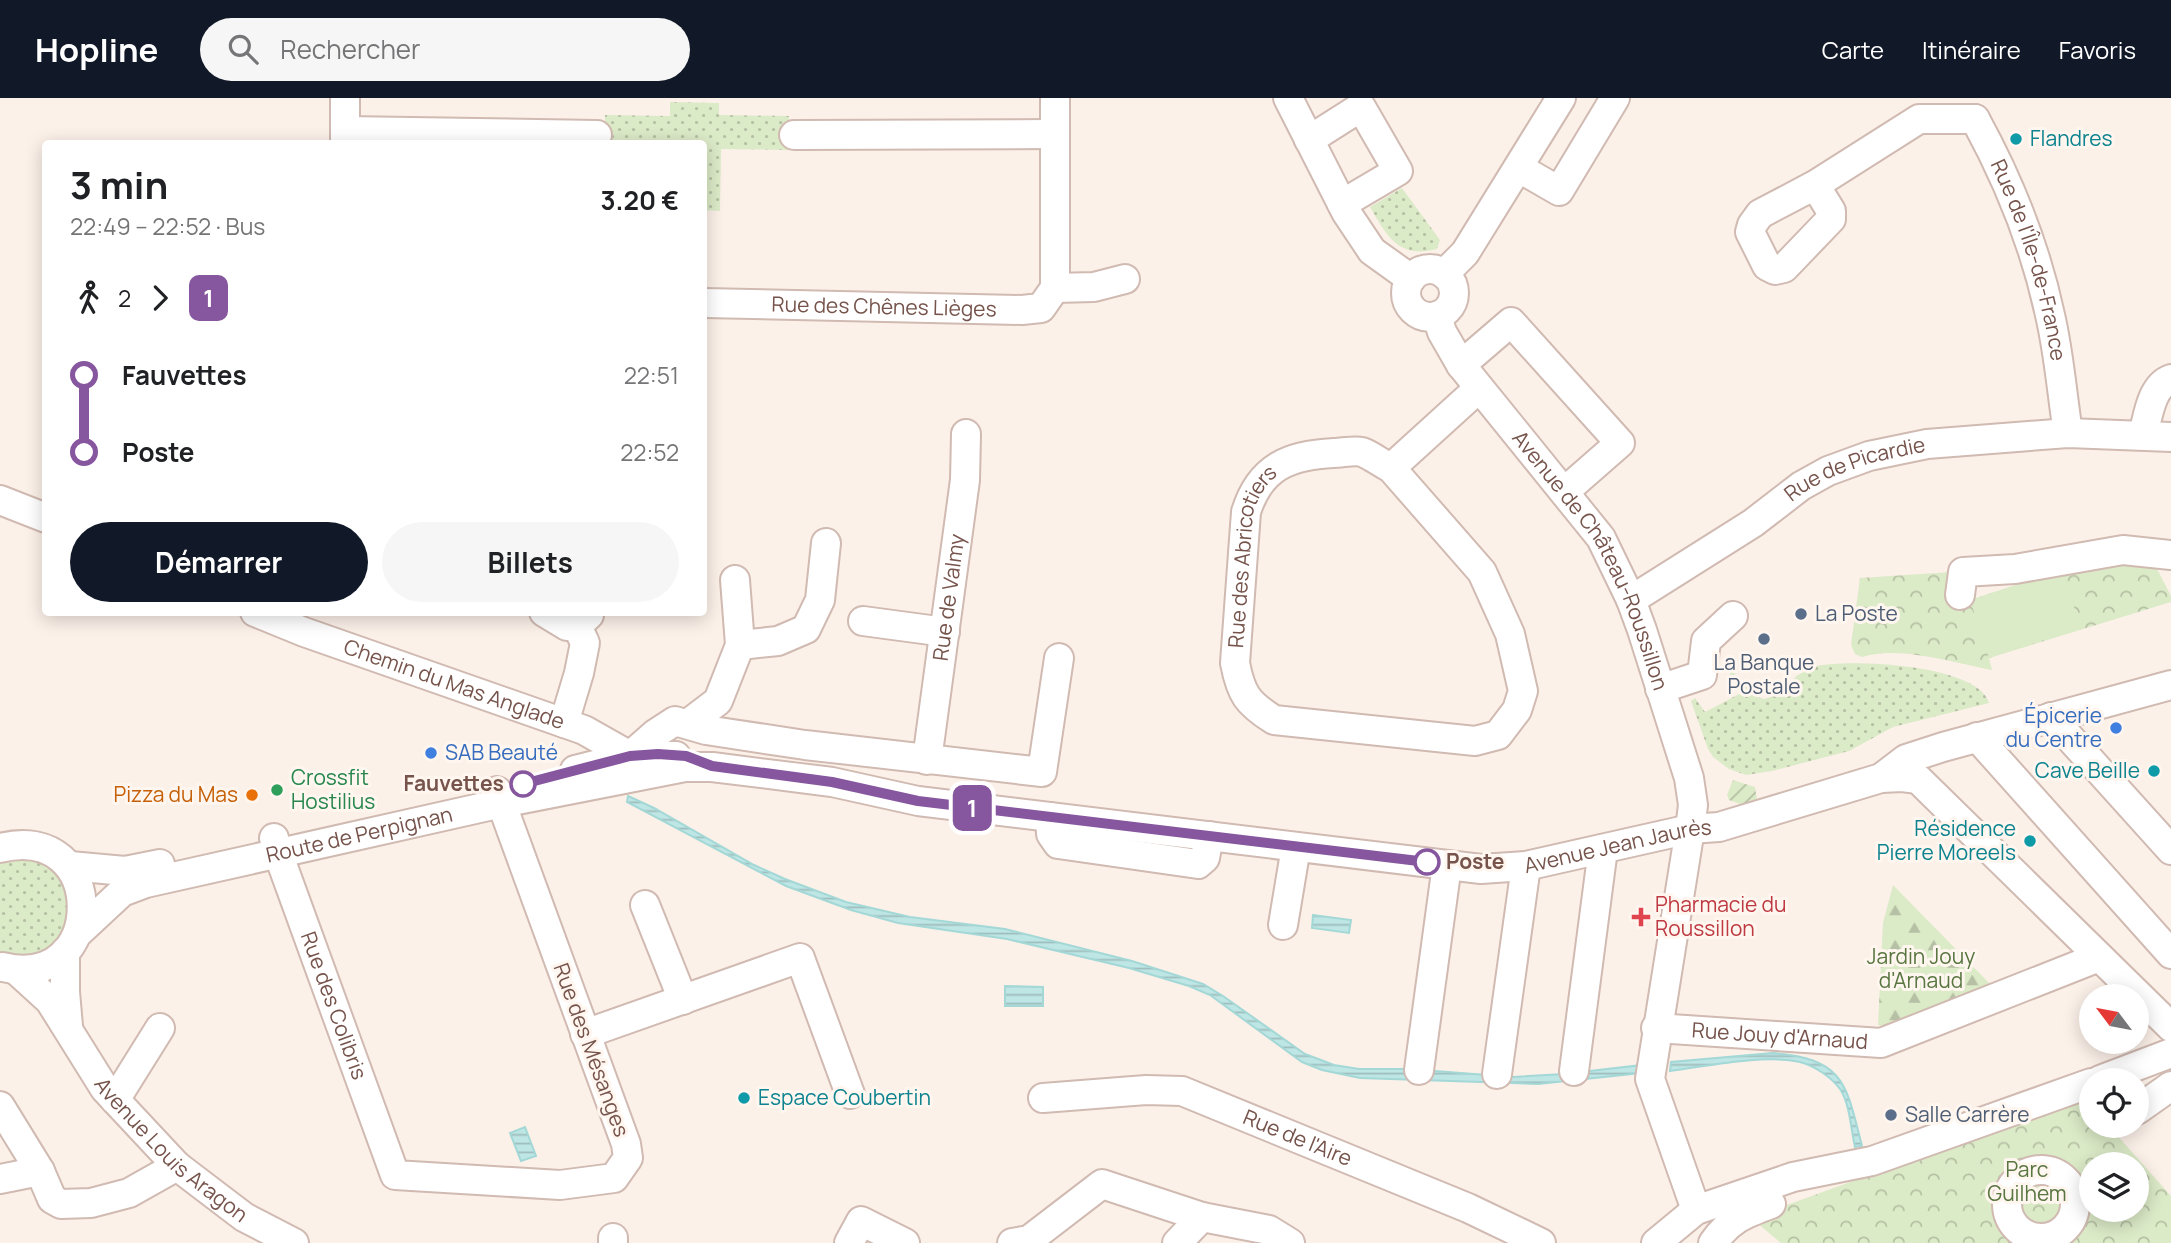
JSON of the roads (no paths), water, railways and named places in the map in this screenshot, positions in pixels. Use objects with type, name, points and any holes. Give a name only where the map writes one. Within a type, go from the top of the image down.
[{"type":"street","points":[[345,98],[345,137],[597,135]]},
{"type":"street","points":[[1055,98],[1055,288],[1094,287],[1125,279]]},
{"type":"street","points":[[1288,98],[1342,204],[1372,251],[1411,279]]},
{"type":"street","points":[[1444,274],[1465,253],[1561,98]]},
{"type":"street","points":[[1519,167],[1559,191],[1615,98]]},
{"type":"street","points":[[1309,140],[1361,107],[1398,171],[1342,204]]},
{"type":"street","points":[[1815,184],[1919,119],[1980,108]]},
{"type":"street","name":"Rue de l'Île-de-France","points":[[1980,108],[2026,229],[2051,316],[2068,433]]},
{"type":"street","points":[[794,135],[1055,134]]},
{"type":"street","points":[[1430,269],[1444,274],[1453,286],[1453,301],[1449,308],[1437,316],[1422,316],[1410,307],[1406,293],[1411,279],[1423,270],[1430,269]]},
{"type":"street","name":"Rue des Chênes Lièges","points":[[707,303],[1022,310],[1041,308],[1055,288]]},
{"type":"street","name":"Avenue de Château-Roussillon","points":[[1437,316],[1442,332],[1461,365],[1601,538],[1631,600],[1689,778],[1693,805],[1690,829],[1651,1070],[1696,1210]]},
{"type":"street","points":[[1461,365],[1511,322],[1620,443],[1564,492]]},
{"type":"street","points":[[2143,435],[2156,392],[2162,383],[2171,379]]},
{"type":"street","points":[[1391,468],[1479,388]]},
{"type":"street","name":"Rue de Valmy","points":[[927,760],[964,480],[966,433]]},
{"type":"street","name":"Rue de Picardie","points":[[1631,600],[1753,523],[1801,486],[1828,471],[1859,460],[1927,444],[2068,433],[2171,437]]},
{"type":"street","name":"Rue des Abricotiers","points":[[1361,452],[1391,468],[1482,572],[1510,634],[1523,691],[1517,710],[1498,735],[1475,741],[1274,720],[1250,705],[1239,683],[1235,663],[1246,512],[1252,492],[1271,471],[1288,460],[1361,452]]},
{"type":"street","points":[[0,500],[42,516]]},
{"type":"street","points":[[740,645],[778,640],[806,629],[820,600],[826,543]]},
{"type":"street","points":[[1960,595],[1963,572],[2015,569],[2123,550],[2161,556]]},
{"type":"street","points":[[689,723],[718,701],[740,645],[735,580]]},
{"type":"street","name":"Chemin du Mas Anglade","points":[[265,616],[584,730],[632,766]]},
{"type":"street","points":[[551,616],[567,626],[584,619],[585,643],[564,723]]},
{"type":"street","points":[[1660,690],[1702,675],[1706,640],[1733,616]]},
{"type":"street","points":[[863,621],[945,632]]},
{"type":"street","points":[[632,766],[655,734],[675,721],[706,730],[780,741],[1042,772],[1059,658]]},
{"type":"street","name":"Avenue Jean Jaurès","points":[[712,766],[832,782],[918,801],[1481,869],[1526,866],[1690,829],[1719,827],[1881,778],[1906,759],[1977,737],[2050,717],[2168,691]]},
{"type":"street","points":[[2050,717],[2171,850]]},
{"type":"street","points":[[1977,737],[2166,939]]},
{"type":"street","name":"Route de Perpignan","points":[[69,866],[125,871],[276,846],[632,766],[712,766]]},
{"type":"street","points":[[1881,778],[1917,779],[2171,1027]]},
{"type":"street","name":"Rue des Mésanges","points":[[394,1175],[560,1185],[614,1178],[628,1158],[626,1144],[499,797]]},
{"type":"street","points":[[0,848],[15,844],[36,846],[54,853],[69,866]]},
{"type":"street","name":"Route de Perpignan","points":[[8,968],[34,969],[51,962],[122,892],[276,846]]},
{"type":"street","name":"Rue des Colibris","points":[[276,846],[394,1175]]},
{"type":"street","points":[[1283,925],[1296,847]]},
{"type":"street","points":[[1574,1071],[1603,849]]},
{"type":"street","points":[[1419,1070],[1447,865]]},
{"type":"street","name":"Avenue Louis Aragon","points":[[69,866],[79,881],[83,898],[83,915],[72,942],[65,992],[69,1032]]},
{"type":"street","points":[[1497,1074],[1526,866]]},
{"type":"street","points":[[646,905],[683,1000]]},
{"type":"street","name":"Rue Jouy d'Arnaud","points":[[1656,1028],[1881,1043],[2099,957]]},
{"type":"street","points":[[585,1034],[800,958],[850,1094]]},
{"type":"street","name":"Avenue Louis Aragon","points":[[8,968],[50,1001],[105,1090],[177,1166],[244,1217],[294,1243]]},
{"type":"street","points":[[115,1100],[159,1028]]},
{"type":"street","points":[[2133,1068],[2171,1054]]},
{"type":"street","points":[[2149,1102],[2171,1086]]},
{"type":"street","points":[[1656,1243],[1696,1210],[1793,1177],[1869,1162],[2079,1087]]},
{"type":"street","name":"Rue de l'Aire","points":[[1043,1098],[1146,1090],[1182,1091],[1468,1208],[1541,1243]]},
{"type":"street","points":[[0,1106],[40,1171],[52,1199],[61,1205],[91,1203],[129,1193],[177,1166]]},
{"type":"street","points":[[1713,1243],[1739,1215],[1852,1175],[1869,1162]]},
{"type":"street","points":[[0,1179],[40,1171]]},
{"type":"street","points":[[1012,1243],[1029,1240],[1102,1184],[1202,1217],[1238,1235],[1269,1230],[1290,1243]]},
{"type":"street","points":[[1177,1243],[1202,1217]]},
{"type":"street","points":[[849,1243],[861,1221],[905,1243]]},
{"type":"water","points":[[628,796],[754,865],[846,902],[910,917],[1005,929],[1132,961],[1203,984],[1305,1054],[1334,1065],[1359,1069],[1409,1069],[1513,1077],[1642,1065],[1641,1073],[1538,1084],[1360,1078],[1322,1070],[1302,1062],[1210,995],[1189,986],[1129,968],[1007,939],[898,923],[851,910],[786,886],[627,802]]},
{"type":"water","points":[[1313,915],[1351,920],[1349,933],[1312,928]]},
{"type":"water","points":[[1005,986],[1043,987],[1043,1006],[1005,1006]]},
{"type":"water","points":[[1773,1053],[1815,1061],[1838,1078],[1846,1091],[1862,1146],[1855,1147],[1848,1109],[1840,1089],[1822,1072],[1806,1064],[1769,1059],[1670,1071],[1671,1062]]},
{"type":"water","points":[[525,1127],[536,1156],[521,1161],[510,1133]]},
{"type":"place","name":"Flandres","points":[[2016,139]]},
{"type":"place","name":"La Poste","points":[[1801,614]]},
{"type":"place","name":"La Banque Postale","points":[[1764,639]]},
{"type":"place","name":"Épicerie du Centre","points":[[2116,728]]},
{"type":"place","name":"SAB Beauté","points":[[431,753]]},
{"type":"place","name":"Cave Beille","points":[[2154,771]]},
{"type":"place","name":"Fauvettes","points":[[523,784]]},
{"type":"place","name":"Crossfit Hostilius","points":[[277,790]]},
{"type":"place","name":"Pizza du Mas","points":[[252,795]]},
{"type":"place","name":"Résidence Pierre Moreels","points":[[2030,841]]},
{"type":"place","name":"Poste","points":[[1427,862]]},
{"type":"place","name":"Pharmacie du Roussillon","points":[[1641,917]]},
{"type":"place","name":"Espace Coubertin","points":[[744,1098]]},
{"type":"place","name":"Salle Carrère","points":[[1891,1115]]},
{"type":"park label","name":"Jardin Jouy d'Arnaud","points":[[1921,969]]},
{"type":"park label","name":"Parc Guilhem","points":[[2027,1182]]}]
